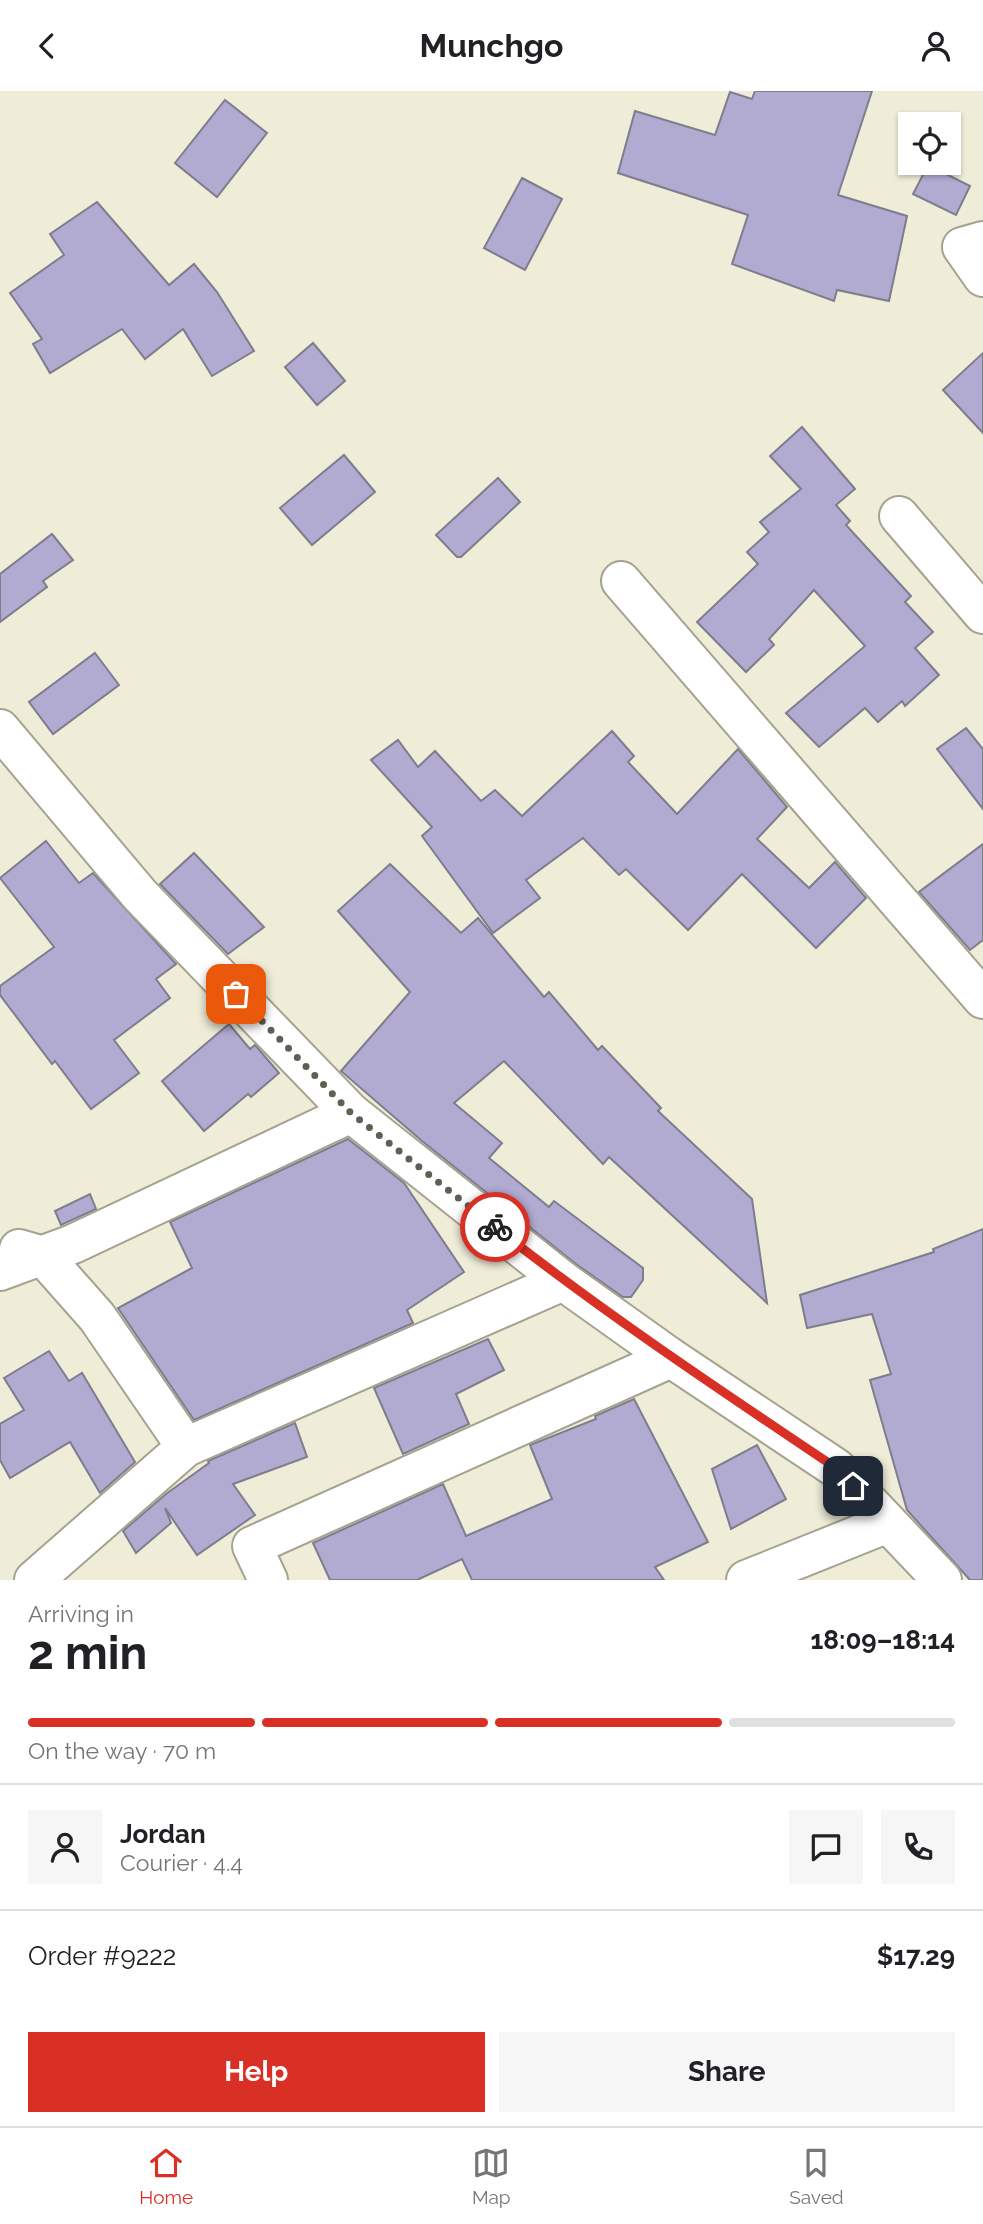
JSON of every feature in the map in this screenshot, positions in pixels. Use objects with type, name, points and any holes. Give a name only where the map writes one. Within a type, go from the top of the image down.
[{"type":"street","points":[[983,241],[962,247],[983,277]]},
{"type":"street","points":[[899,516],[983,614]]},
{"type":"street","points":[[621,581],[983,999]]},
{"type":"street","points":[[0,729],[140,895],[351,1113],[563,1281],[671,1358],[836,1468],[942,1580]]},
{"type":"street","points":[[0,1271],[43,1256],[351,1113]]},
{"type":"street","points":[[0,1244],[43,1256],[97,1317],[186,1447]]},
{"type":"street","points":[[34,1580],[186,1447],[563,1281]]},
{"type":"street","points":[[268,1580],[252,1546],[671,1358]]},
{"type":"street","points":[[746,1580],[888,1523]]},
{"type":"building","points":[[755,91],[872,91],[838,195],[907,216],[889,301],[837,290],[834,301],[732,264],[748,215],[618,173],[635,111],[715,135],[730,92],[752,99]]},
{"type":"building","points":[[225,100],[267,133],[217,197],[175,163]]},
{"type":"building","points":[[923,175],[948,175],[970,186],[956,215],[913,194]]},
{"type":"building","points":[[522,178],[562,199],[525,270],[484,248]]},
{"type":"building","points":[[97,202],[169,285],[194,264],[217,292],[254,351],[212,376],[183,329],[145,359],[122,329],[50,373],[33,344],[42,339],[10,293],[64,255],[50,234]]},
{"type":"building","points":[[313,343],[345,381],[317,405],[285,367]]},
{"type":"building","points":[[983,353],[983,433],[943,390]]},
{"type":"building","points":[[802,427],[855,489],[836,505],[850,521],[846,525],[911,596],[905,602],[933,632],[915,648],[939,675],[905,706],[902,701],[878,722],[865,708],[819,747],[786,713],[865,646],[814,590],[769,639],[774,645],[746,672],[697,622],[758,564],[747,552],[769,532],[760,522],[801,489],[770,456]]},
{"type":"building","points":[[344,455],[375,492],[312,545],[280,508]]},
{"type":"building","points":[[498,478],[520,502],[461,557],[457,557],[436,535]]},
{"type":"building","points":[[52,534],[73,560],[43,581],[47,587],[0,622],[0,574]]},
{"type":"building","points":[[95,653],[119,685],[53,734],[29,702]]},
{"type":"building","points":[[966,728],[983,749],[983,809],[937,749]]},
{"type":"building","points":[[612,731],[634,756],[628,762],[677,814],[738,749],[787,807],[757,839],[809,888],[835,862],[866,898],[816,948],[742,874],[688,930],[626,869],[619,875],[583,838],[526,880],[540,898],[493,933],[422,836],[432,827],[371,760],[398,740],[418,767],[435,751],[481,801],[495,790],[522,816]]},
{"type":"building","points":[[46,841],[79,883],[93,873],[176,964],[156,979],[170,998],[114,1040],[139,1073],[91,1109],[55,1061],[52,1064],[0,995],[0,986],[54,947],[0,878]]},
{"type":"building","points":[[983,844],[983,940],[970,950],[919,892]]},
{"type":"building","points":[[194,853],[264,927],[228,954],[160,884]]},
{"type":"building","points":[[390,864],[461,933],[478,918],[544,997],[549,992],[598,1050],[602,1046],[661,1108],[658,1111],[752,1199],[767,1303],[609,1157],[603,1164],[504,1061],[454,1103],[502,1143],[489,1158],[549,1207],[554,1201],[643,1268],[643,1280],[631,1297],[623,1297],[576,1264],[422,1141],[341,1071],[410,992],[338,911]]},
{"type":"building","points":[[229,1024],[250,1049],[255,1045],[279,1073],[251,1097],[248,1094],[204,1131],[162,1081]]},
{"type":"building","points":[[348,1139],[404,1183],[464,1272],[407,1310],[413,1323],[194,1420],[118,1308],[192,1268],[170,1222]]},
{"type":"building","points":[[90,1194],[96,1209],[61,1225],[55,1211]]},
{"type":"building","points":[[983,1229],[983,1580],[970,1580],[907,1510],[870,1380],[891,1374],[872,1314],[807,1328],[800,1295],[934,1252],[933,1249]]},
{"type":"building","points":[[488,1339],[504,1370],[456,1394],[469,1424],[403,1454],[374,1388]]},
{"type":"building","points":[[49,1351],[69,1381],[82,1373],[135,1462],[100,1493],[70,1442],[10,1478],[0,1460],[0,1424],[24,1410],[4,1378]]},
{"type":"building","points":[[634,1399],[708,1542],[655,1567],[664,1580],[472,1580],[462,1559],[417,1580],[330,1580],[313,1543],[443,1484],[466,1536],[552,1499],[530,1445],[596,1419],[595,1416]]},
{"type":"building","points":[[295,1423],[307,1457],[233,1484],[255,1515],[197,1555],[165,1508],[171,1523],[136,1553],[123,1531],[166,1494],[209,1463],[208,1461]]},
{"type":"building","points":[[757,1445],[786,1499],[731,1529],[712,1469]]},
{"type":"way so far","points":[[236,994],[351,1113],[495,1227]]},
{"type":"route","points":[[495,1227],[563,1281],[671,1358],[836,1468],[853,1486]]}]
